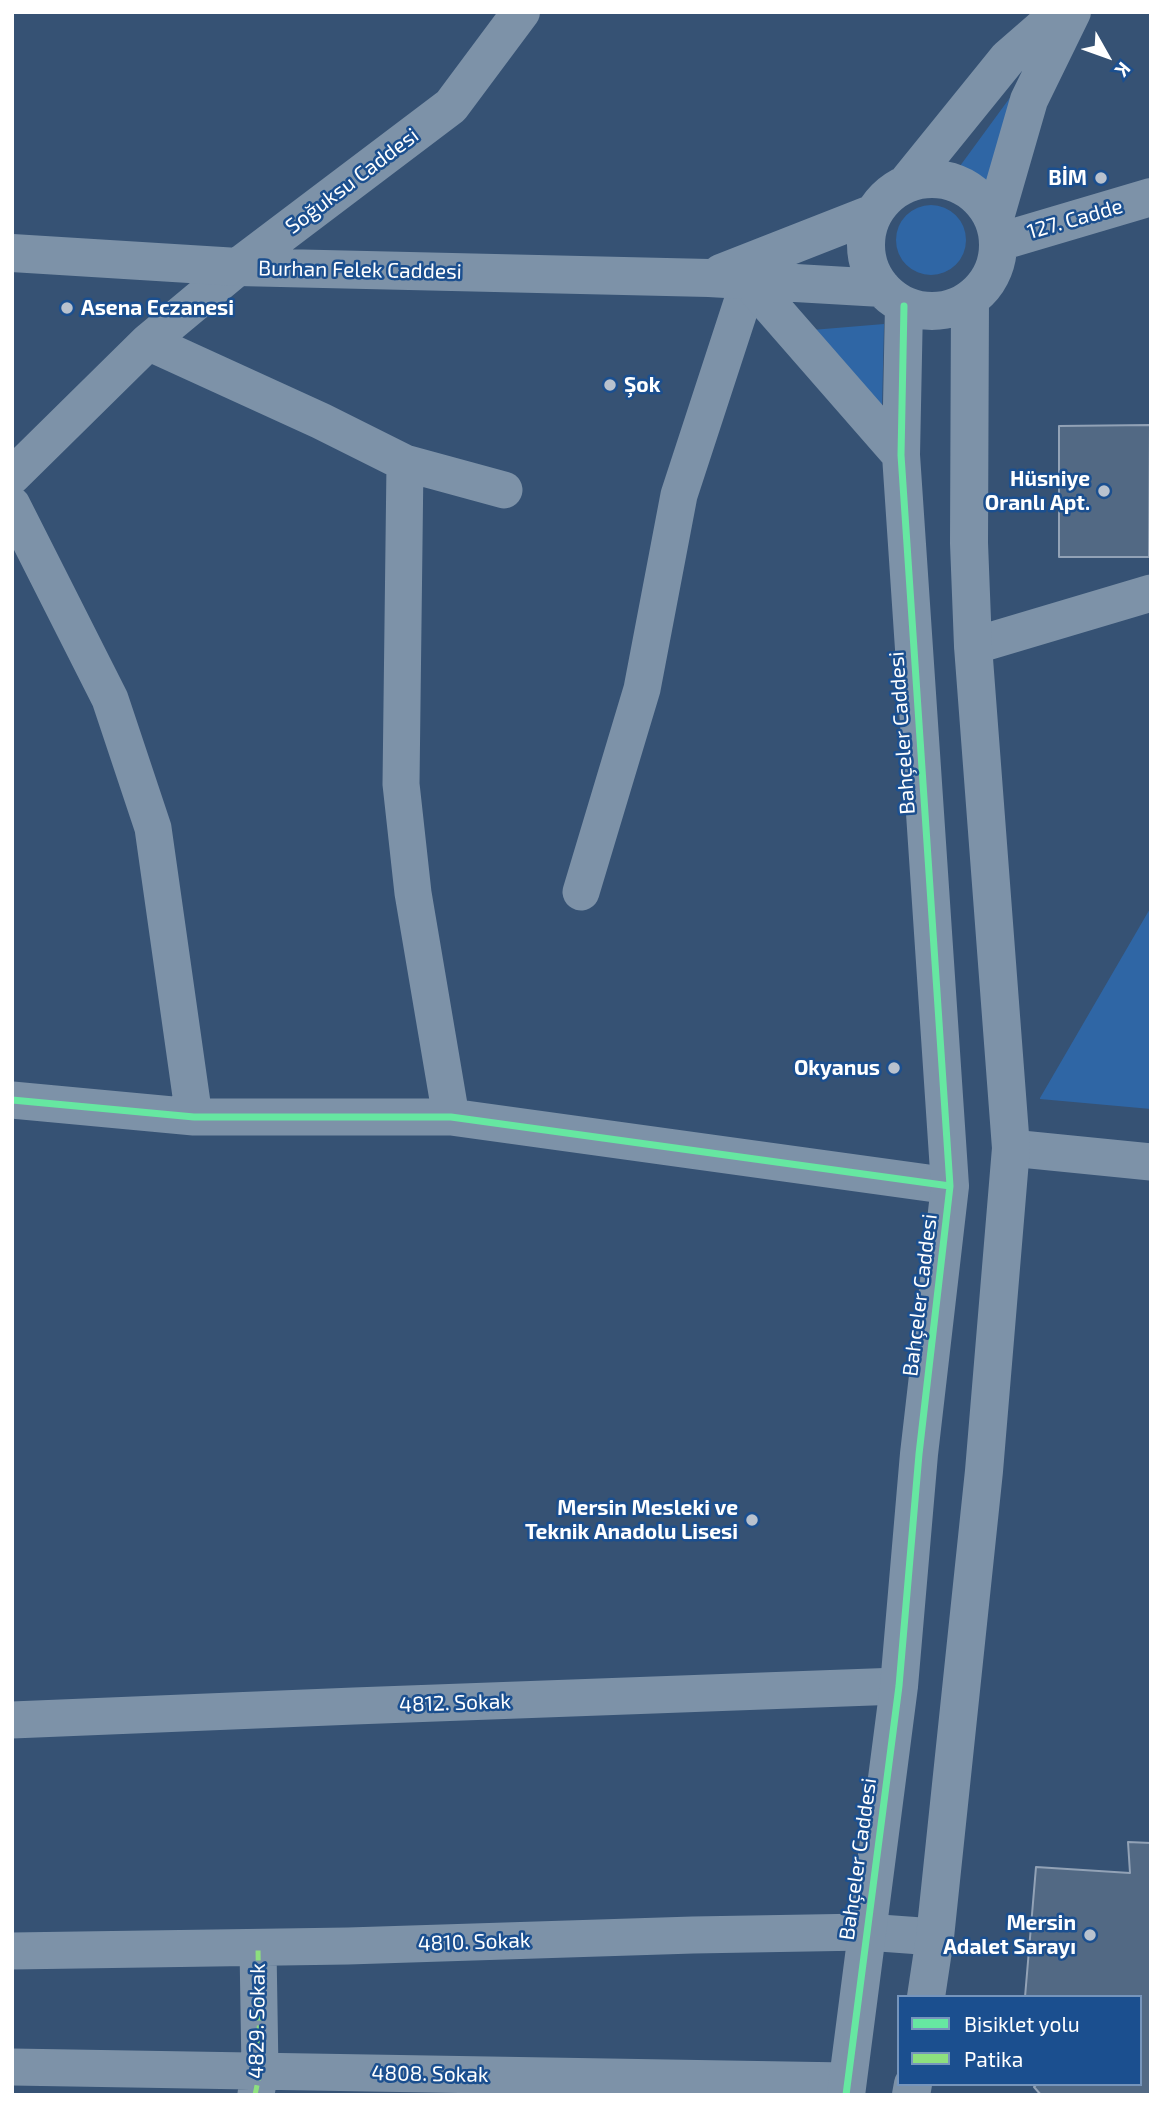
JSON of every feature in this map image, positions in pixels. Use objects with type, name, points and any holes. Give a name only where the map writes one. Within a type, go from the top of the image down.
[{"type":"street","name":"Soğuksu Caddesi","points":[[12,476],[148,342],[238,267],[451,106],[521,12]]},
{"type":"street","points":[[906,184],[1009,58],[1061,12]]},
{"type":"street","points":[[996,231],[984,202],[967,188],[948,180],[926,178],[906,184],[887,196],[874,213],[866,233],[866,255],[873,276],[893,297],[926,311],[949,309],[970,300],[986,284],[996,264],[996,231],[1029,100],[1072,12]]},
{"type":"street","name":"127. Cadde","points":[[996,231],[1151,197]]},
{"type":"street","points":[[709,278],[874,213]]},
{"type":"street","name":"Burhan Felek Caddesi","points":[[12,253],[238,267],[709,278],[893,297]]},
{"type":"street","points":[[749,281],[901,455]]},
{"type":"street","points":[[581,892],[642,690],[679,495],[749,281]]},
{"type":"street","name":"Bahçeler Caddesi","points":[[847,2088],[899,1686],[919,1454],[950,1186],[901,455],[893,297]]},
{"type":"street","points":[[926,1995],[935,1937],[984,1471],[1011,1148],[973,646],[969,543],[970,300]]},
{"type":"street","points":[[148,342],[321,421],[405,463],[504,490]]},
{"type":"street","points":[[405,463],[401,784],[413,893],[451,1117]]},
{"type":"street","points":[[12,505],[110,699],[153,828],[194,1117]]},
{"type":"street","points":[[973,646],[1151,593]]},
{"type":"street","points":[[12,1100],[194,1117],[451,1117],[950,1186]]},
{"type":"street","points":[[1011,1148],[1151,1162]]},
{"type":"street","name":"4812. Sokak","points":[[12,1720],[899,1686]]},
{"type":"street","name":"4810. Sokak","points":[[12,1951],[258,1948],[866,1931],[935,1937]]},
{"type":"street","name":"4829. Sokak","points":[[258,1948],[258,2083]]},
{"type":"street","name":"4808. Sokak","points":[[12,2067],[258,2083],[847,2088]]},
{"type":"shaded area","points":[[1028,73],[986,185],[960,166]]},
{"type":"shaded area","points":[[931,205],[956,215],[966,240],[956,265],[931,275],[906,265],[896,240],[906,215]]},
{"type":"shaded area","points":[[884,324],[882,408],[812,330]]},
{"type":"shaded area","points":[[1151,907],[1151,1109],[1040,1099],[1040,1098]]},
{"type":"building","name":"Hüsniye Oranlı Apt.","points":[[1150,425],[1149,557],[1059,557],[1059,426]]},
{"type":"building","name":"Mersin Adalet Sarayı","points":[[1128,1842],[1151,1843],[1151,2095],[1041,2095],[1035,2086],[1142,2086],[1142,1995],[1025,1995],[1036,1867],[1130,1873]]},
{"type":"marked path","points":[[255,2095],[260,2071],[258,1948]]},
{"type":"cycle path","points":[[846,2095],[899,1686],[919,1454],[950,1186],[901,455],[904,306]]},
{"type":"cycle path","points":[[12,1100],[194,1117],[451,1117],[950,1186]]},
{"type":"place","name":"BİM","points":[[1101,178]]},
{"type":"place","name":"Asena Eczanesi","points":[[67,308]]},
{"type":"place","name":"Şok","points":[[610,385]]},
{"type":"place","name":"Hüsniye Oranlı Apt.","points":[[1104,491]]},
{"type":"place","name":"Okyanus","points":[[894,1068]]},
{"type":"place","name":"Mersin Mesleki ve Teknik Anadolu Lisesi","points":[[752,1520]]},
{"type":"place","name":"Mersin Adalet Sarayı","points":[[1090,1935]]}]
